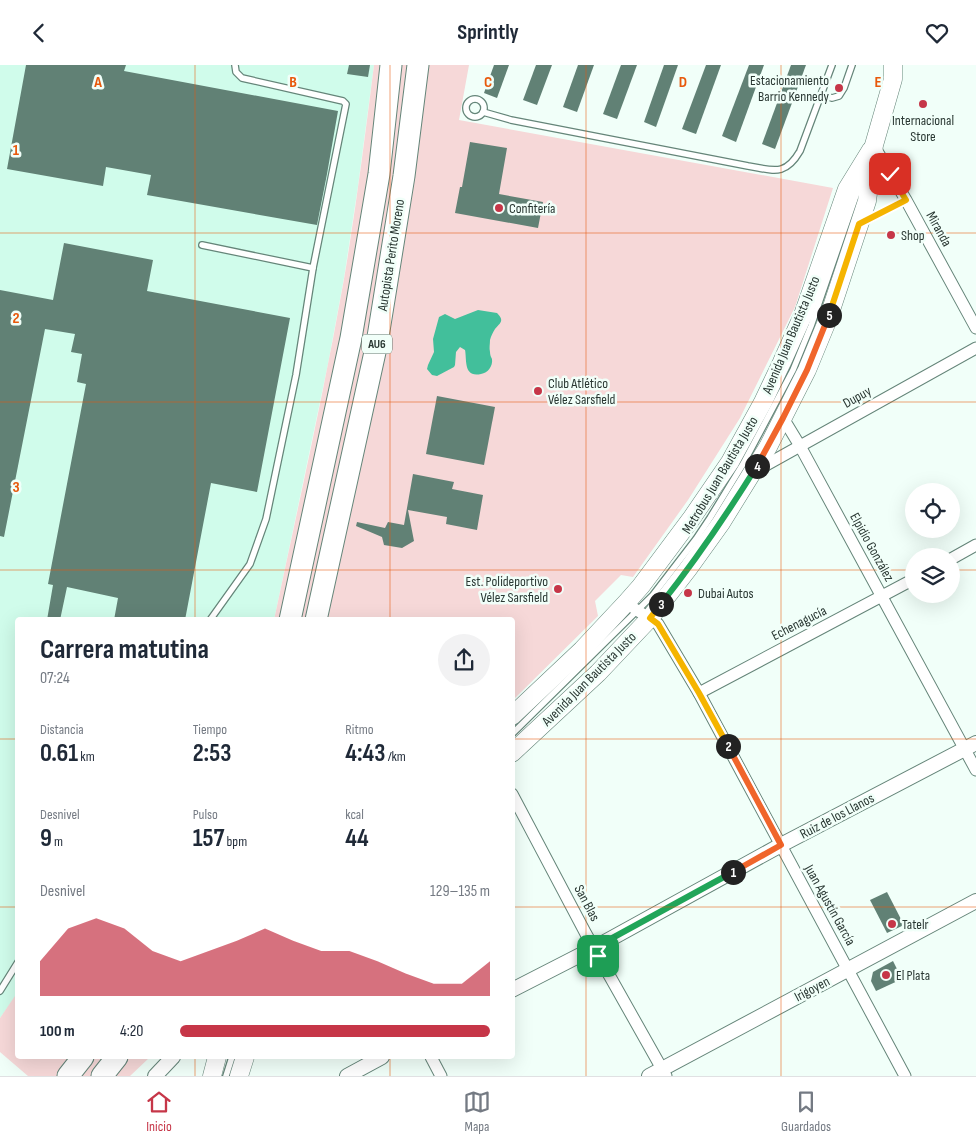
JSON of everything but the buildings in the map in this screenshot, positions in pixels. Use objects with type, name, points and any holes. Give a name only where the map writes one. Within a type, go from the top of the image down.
[{"type":"highway","name":"Autopista Perito Moreno","points":[[291,617],[351,338],[379,174],[391,65]]},
{"type":"highway","name":"Autopista Perito Moreno","points":[[317,617],[377,343],[404,176],[418,65]]},
{"type":"highway","points":[[68,1076],[81,1059]]},
{"type":"highway","points":[[102,1076],[115,1059]]},
{"type":"main road","name":"Avenida Juan Bautista Justo","points":[[515,713],[588,644],[638,610],[688,569],[721,523],[768,447],[807,370],[828,319],[867,201],[874,145],[896,70]]},
{"type":"main road","name":"Avenida Juan Bautista Justo","points":[[515,750],[598,673],[638,610],[641,586],[697,511],[730,462],[763,402],[803,315],[847,189],[874,145]]},
{"type":"main road","points":[[212,1076],[216,1059]]},
{"type":"main road","points":[[239,1076],[244,1059]]},
{"type":"street","name":"Miranda","points":[[874,145],[976,328]]},
{"type":"street","name":"Dupuy","points":[[753,471],[976,348]]},
{"type":"street","name":"Elpidio González","points":[[783,418],[882,597],[971,746],[976,770]]},
{"type":"street","points":[[960,554],[976,545]]},
{"type":"street","name":"Echenagucía","points":[[699,693],[905,584]]},
{"type":"street","name":"Juan Agustín García","points":[[638,610],[658,624],[699,693],[905,1076]]},
{"type":"street","name":"Ruiz de los Llanos","points":[[515,988],[594,948],[781,845],[971,746]]},
{"type":"street","name":"San Blas","points":[[515,801],[594,948],[664,1072]]},
{"type":"street","name":"Irigoyen","points":[[649,1076],[664,1072],[976,901]]},
{"type":"street","points":[[155,1076],[171,1059]]},
{"type":"street","points":[[347,1076],[378,1059]]},
{"type":"street","points":[[431,1059],[441,1076]]},
{"type":"lane","points":[[212,617],[250,564],[266,519],[296,375],[313,268],[346,104],[343,101],[242,78],[236,72],[235,65]]},
{"type":"lane","points":[[482,112],[511,121],[748,166],[772,170],[782,169],[789,166],[795,160],[800,151],[832,65]]},
{"type":"lane","points":[[822,95],[832,98],[840,96],[852,65]]},
{"type":"lane","points":[[859,224],[906,200]]},
{"type":"lane","points":[[202,245],[313,268]]},
{"type":"lane","points":[[515,732],[638,610]]},
{"type":"lane","points":[[0,991],[15,967]]},
{"type":"lane","points":[[226,1076],[231,1059]]},
{"type":"shaded area","points":[[0,65],[374,65],[344,278],[328,364],[275,617],[15,617],[15,997],[0,1018]]},
{"type":"shaded area","name":"Club Atlético Vélez Sarsfield","points":[[374,65],[469,65],[459,120],[833,188],[795,307],[740,418],[688,500],[633,577],[621,575],[595,601],[598,616],[515,698],[515,617],[275,617],[336,322],[356,199]]},
{"type":"shaded area","points":[[478,310],[497,313],[501,320],[490,340],[492,364],[489,369],[481,374],[471,373],[467,367],[465,350],[460,347],[456,352],[454,367],[437,376],[432,375],[427,369],[434,352],[433,339],[439,317],[445,314],[455,319]]},
{"type":"shaded area","points":[[15,996],[15,1059],[148,1059],[130,1076],[28,1076],[0,1052],[0,1018]]},
{"type":"place","name":"Estacionamiento Barrio Kennedy","points":[[839,88]]},
{"type":"place","name":"Internacional Store","points":[[923,104]]},
{"type":"place","name":"Confitería","points":[[499,208]]},
{"type":"place","name":"Shop","points":[[891,235]]},
{"type":"place","name":"Club Atlético Vélez Sarsfield","points":[[538,391]]},
{"type":"place","name":"Est. Polideportivo Vélez Sarsfield","points":[[558,589]]},
{"type":"place","name":"Dubai Autos","points":[[688,593]]},
{"type":"place","name":"Tatelr","points":[[892,924]]},
{"type":"place","name":"El Plata","points":[[886,975]]},
{"type":"route","points":[[598,956],[594,948],[781,845],[699,693],[658,624],[650,618],[721,523],[768,447],[807,370],[828,319],[859,224],[906,200],[890,174]]}]
